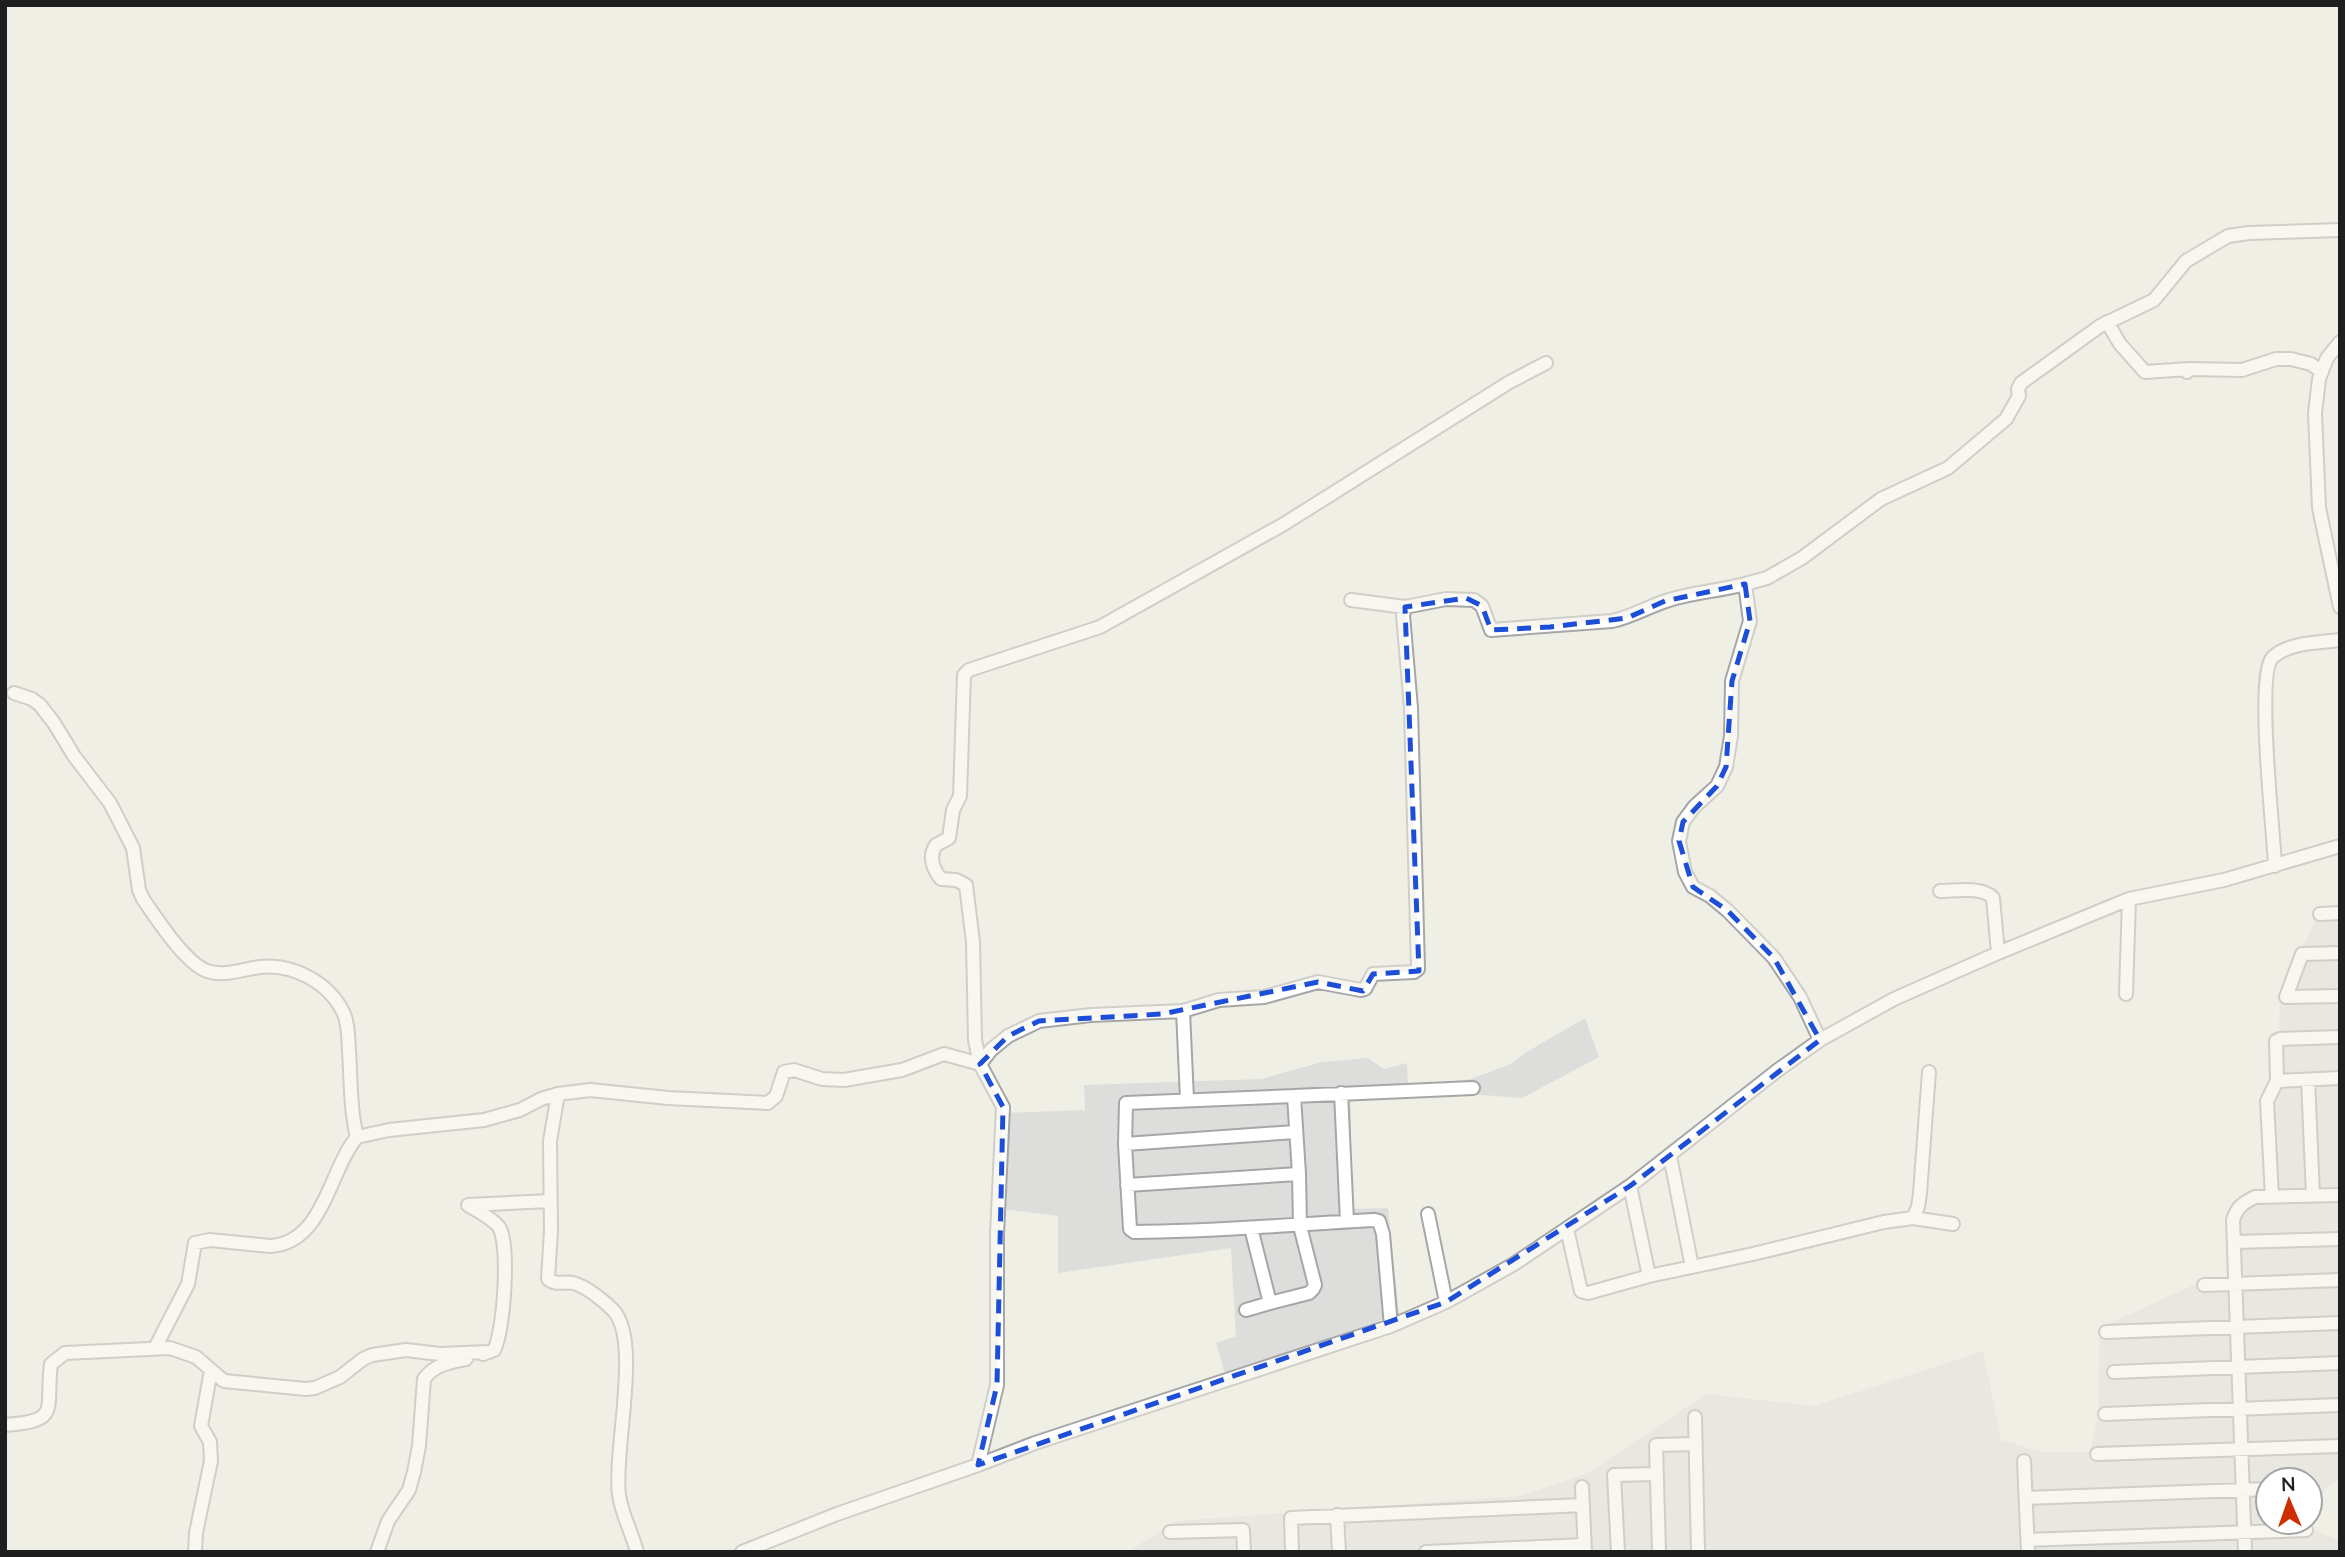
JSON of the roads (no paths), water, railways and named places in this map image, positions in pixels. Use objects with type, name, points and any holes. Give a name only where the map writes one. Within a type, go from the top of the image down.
[{"type":"street","points":[[1351,600],[1405,607],[1466,598],[1482,606],[1491,630],[1550,627],[1627,618],[1665,601],[1767,578],[1801,558],[1881,499],[1948,468],[2006,419],[2019,396],[2021,383],[2107,322],[2154,300],[2186,261],[2228,236],[2340,230]]},
{"type":"street","points":[[2107,322],[2120,344],[2145,372],[2242,370],[2276,359],[2311,364],[2322,372]]},
{"type":"street","points":[[2340,342],[2327,358],[2322,372],[2315,414],[2319,508],[2340,607]]},
{"type":"street","points":[[978,1465],[997,1385],[997,1234],[1003,1107],[980,1064],[975,1040],[973,942],[966,885],[956,880],[942,879],[934,871],[932,855],[936,845],[949,838],[953,810],[960,796],[964,675],[969,670],[1100,627],[1284,524],[1508,383],[1546,363]]},
{"type":"street","points":[[1745,584],[1750,621],[1732,681],[1732,727],[1726,767],[1717,786],[1694,807],[1683,822],[1679,841],[1688,880],[1693,887],[1710,896],[1728,911],[1774,958],[1795,989],[1820,1040]]},
{"type":"street","points":[[980,1064],[991,1050],[1008,1036],[1039,1021],[1091,1015],[1183,1012],[1219,1000],[1264,996],[1318,982],[1361,990],[1365,989],[1373,974],[1414,972],[1418,969],[1411,708],[1403,615],[1405,607]]},
{"type":"street","points":[[2275,866],[2267,762],[2268,664],[2276,655],[2295,646],[2340,640]]},
{"type":"street","points":[[14,693],[40,705],[110,803],[132,848],[143,899],[184,952],[200,968],[217,973],[259,967],[285,968],[318,983],[338,1004],[348,1027],[351,1098],[357,1137],[346,1154],[325,1202],[295,1239],[278,1245],[210,1240],[195,1243],[188,1284],[155,1348]]},
{"type":"street","points":[[741,1552],[907,1488],[1391,1326],[1446,1302],[1514,1264],[1630,1185],[1820,1040],[1894,999],[2129,899],[2224,880],[2340,846]]},
{"type":"street","points":[[1940,891],[1988,893],[1993,898],[1998,953]]},
{"type":"street","points":[[2126,994],[2129,899]]},
{"type":"street","points":[[2320,914],[2340,913]]},
{"type":"street","points":[[2340,953],[2302,954],[2286,997],[2340,996]]},
{"type":"street","points":[[1183,1012],[1187,1099]]},
{"type":"street","points":[[2272,1197],[2267,1101],[2277,1081],[2276,1041],[2340,1037]]},
{"type":"street","points":[[357,1137],[389,1130],[500,1117],[558,1094],[590,1090],[668,1098],[768,1103],[776,1096],[784,1072],[790,1070],[822,1079],[844,1080],[902,1070],[944,1054],[980,1064]]},
{"type":"street","points":[[1913,1218],[1920,1193],[1930,1072]]},
{"type":"street","points":[[2277,1081],[2340,1078]]},
{"type":"street","points":[[2308,1080],[2313,1195]]},
{"type":"street","points":[[1391,1326],[1381,1225],[1375,1220],[1300,1226],[1133,1232],[1130,1229],[1125,1143],[1126,1103],[1473,1088]]},
{"type":"street","points":[[1341,1093],[1347,1221]]},
{"type":"street","points":[[558,1094],[550,1141],[551,1231],[548,1279],[554,1283],[579,1286],[603,1302],[615,1312],[623,1334],[626,1384],[617,1467],[618,1486],[623,1511],[637,1552]]},
{"type":"street","points":[[1246,1310],[1309,1293],[1315,1285],[1300,1226],[1294,1096]]},
{"type":"street","points":[[1125,1143],[1295,1132]]},
{"type":"street","points":[[1670,1156],[1692,1267]]},
{"type":"street","points":[[1128,1185],[1299,1174]]},
{"type":"street","points":[[1630,1185],[1649,1276]]},
{"type":"street","points":[[2245,1552],[2234,1242],[2236,1210],[2255,1197],[2340,1195]]},
{"type":"street","points":[[377,1552],[388,1521],[409,1490],[414,1472],[419,1446],[424,1380],[429,1372],[445,1363],[494,1350],[501,1332],[504,1239],[498,1225],[468,1205],[550,1201]]},
{"type":"street","points":[[1428,1214],[1446,1302]]},
{"type":"street","points":[[1567,1228],[1581,1291],[1588,1293],[1649,1276],[1884,1222],[1913,1218],[1953,1224]]},
{"type":"street","points":[[1251,1228],[1270,1303]]},
{"type":"street","points":[[2234,1242],[2340,1239]]},
{"type":"street","points":[[2204,1286],[2340,1280]]},
{"type":"street","points":[[2106,1332],[2340,1323]]},
{"type":"street","points":[[5,1425],[29,1423],[45,1416],[49,1409],[51,1364],[65,1353],[170,1348],[196,1357],[224,1381],[315,1388],[340,1377],[372,1355],[406,1350],[440,1354],[489,1352]]},
{"type":"street","points":[[2114,1372],[2340,1363]]},
{"type":"street","points":[[195,1552],[195,1533],[211,1461],[210,1442],[201,1426],[211,1370]]},
{"type":"street","points":[[2105,1413],[2340,1405]]},
{"type":"street","points":[[1695,1417],[1698,1552]]},
{"type":"street","points":[[1659,1552],[1656,1445],[1696,1444]]},
{"type":"street","points":[[2097,1454],[2340,1446]]},
{"type":"street","points":[[2024,1461],[2028,1546],[2254,1532]]},
{"type":"street","points":[[1618,1552],[1614,1475],[1656,1474]]},
{"type":"street","points":[[1426,1552],[1585,1548],[1582,1487]]},
{"type":"street","points":[[2026,1498],[2254,1490]]},
{"type":"street","points":[[1292,1552],[1291,1518],[1583,1505]]},
{"type":"street","points":[[1337,1515],[1339,1552]]},
{"type":"street","points":[[1170,1532],[1243,1530],[1244,1552]]}]
